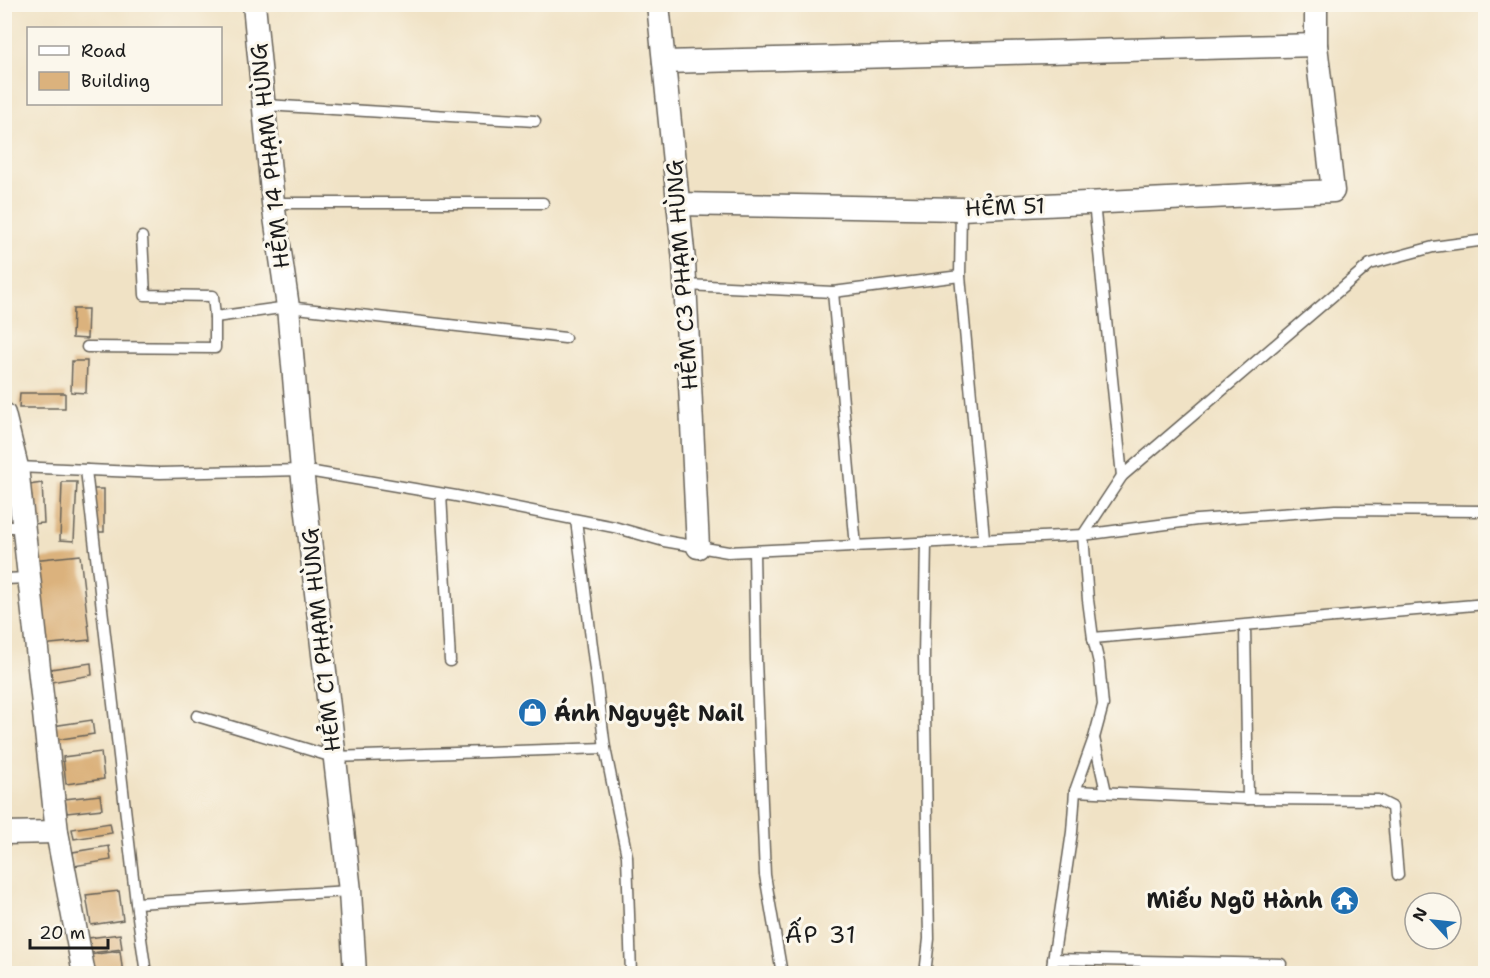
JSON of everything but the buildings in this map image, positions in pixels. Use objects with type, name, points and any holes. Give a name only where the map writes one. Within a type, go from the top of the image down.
[{"type":"street","name":"HẺM 14 PHẠM HÙNG","points":[[254,4],[273,203],[288,307]]},
{"type":"street","name":"HẺM C3 PHẠM HÙNG","points":[[658,4],[686,285],[698,547]]},
{"type":"street","points":[[664,62],[1316,45],[1316,4]]},
{"type":"street","name":"HẺM 51","points":[[678,204],[961,209],[1333,191],[1316,45]]},
{"type":"street","name":"HẺM C1 PHẠM HÙNG","points":[[288,307],[302,470],[350,891],[356,974]]},
{"type":"street","points":[[4,414],[17,467],[14,527],[29,578],[57,832],[84,974]]},
{"type":"street","points":[[4,833],[57,832]]},
{"type":"lane","points":[[265,105],[535,121]]},
{"type":"lane","points":[[273,203],[543,203]]},
{"type":"lane","points":[[1094,203],[1122,476]]},
{"type":"lane","points":[[961,209],[960,276],[984,538]]},
{"type":"lane","points":[[87,347],[216,348],[213,296],[145,295],[142,237]]},
{"type":"lane","points":[[1051,974],[1072,832],[1075,791],[1103,705],[1099,663],[1093,638],[1083,535],[1122,476],[1370,264],[1433,247],[1485,240]]},
{"type":"lane","points":[[686,285],[833,292],[960,276]]},
{"type":"lane","points":[[833,292],[856,547]]},
{"type":"lane","points":[[215,317],[288,307],[565,338]]},
{"type":"lane","points":[[17,467],[160,473],[302,470],[441,494],[576,520],[664,541],[728,552],[1083,535],[1197,520],[1335,510],[1485,511]]},
{"type":"lane","points":[[86,470],[146,974]]},
{"type":"lane","points":[[441,494],[450,661]]},
{"type":"lane","points":[[576,520],[604,748],[627,855],[631,974]]},
{"type":"lane","points":[[926,542],[924,657],[930,939],[926,974]]},
{"type":"lane","points":[[754,551],[765,875],[782,974]]},
{"type":"lane","points":[[4,579],[29,578]]},
{"type":"lane","points":[[1093,638],[1485,604]]},
{"type":"lane","points":[[1245,626],[1248,799]]},
{"type":"lane","points":[[197,716],[333,757],[604,748]]},
{"type":"lane","points":[[1094,738],[1106,792]]},
{"type":"lane","points":[[1075,791],[1248,799],[1378,800],[1392,807],[1398,875]]},
{"type":"lane","points":[[136,903],[350,891]]},
{"type":"lane","points":[[1053,959],[1197,968],[1281,964]]},
{"type":"place","name":"Ánh Nguyệt Nail","points":[[533,713]]},
{"type":"place","name":"Miếu Ngũ Hành","points":[[1344,900]]},
{"type":"district","name":"ẤP 31","points":[[821,935]]}]
